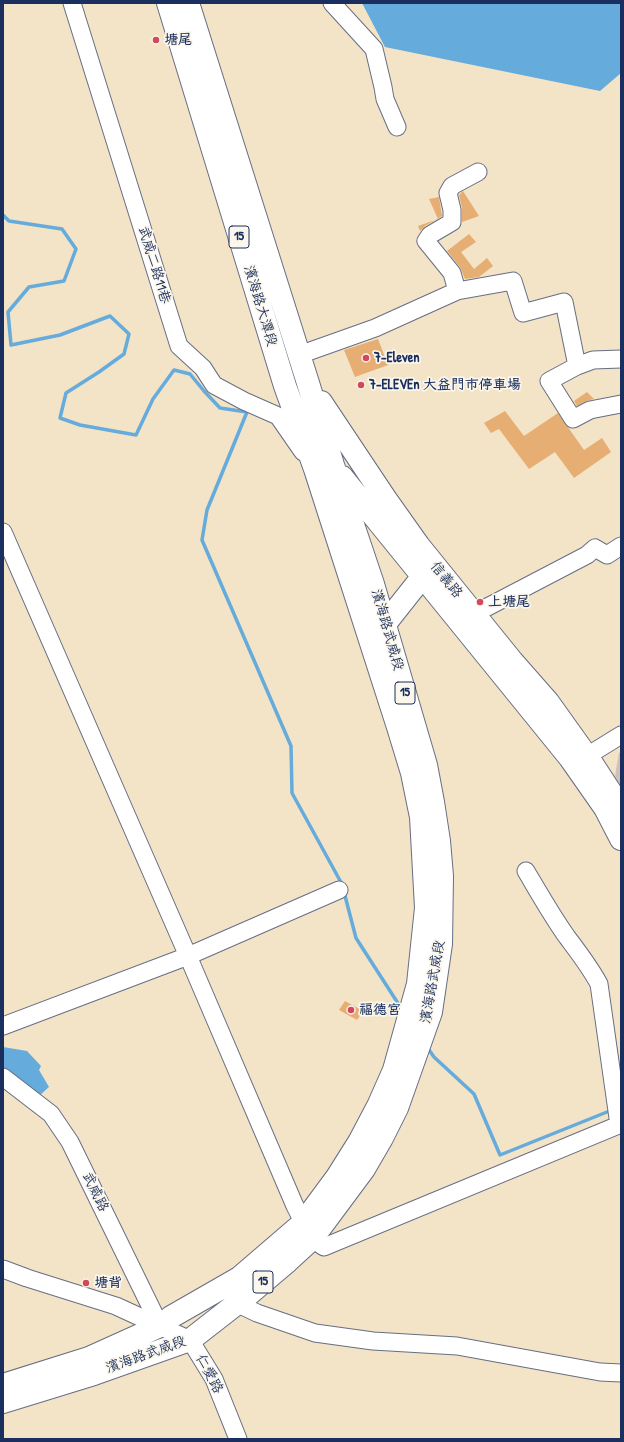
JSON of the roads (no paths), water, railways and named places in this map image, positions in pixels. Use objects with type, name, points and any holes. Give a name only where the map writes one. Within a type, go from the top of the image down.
[{"type":"main road","name":"濱海路大潭段","points":[[168,3],[284,386],[324,467]]},
{"type":"main road","name":"濱海路大潭段","points":[[188,3],[308,383]]},
{"type":"main road","name":"濱海路武威段","points":[[3,1402],[94,1374],[190,1340],[288,1261],[308,1231],[337,1177],[359,1142],[379,1104],[394,1070],[418,984],[426,908],[421,817],[412,773],[324,467],[308,383]]},
{"type":"main road","name":"信義路","points":[[308,383],[419,546],[548,702],[581,761],[621,839]]},
{"type":"main road","points":[[324,467],[355,453]]},
{"type":"main road","name":"濱海路武威段","points":[[3,1385],[89,1358],[160,1326],[172,1316],[239,1278],[308,1231],[359,1176],[382,1138],[397,1108],[420,1045],[431,1012],[441,944],[442,876],[439,841],[433,802],[426,765],[373,584],[324,467]]},
{"type":"main road","name":"信義路","points":[[324,467],[423,576],[621,808]]},
{"type":"main road","points":[[385,624],[423,576]]},
{"type":"street","name":"武威二路11巷","points":[[72,3],[179,346],[204,368],[214,384],[244,401],[278,416],[324,467]]},
{"type":"street","points":[[332,3],[374,49],[385,99],[397,127]]},
{"type":"street","points":[[458,292],[452,273],[426,241],[430,234],[452,222],[452,210],[448,193],[452,186],[478,172]]},
{"type":"street","points":[[299,354],[375,328],[458,292],[513,282],[523,313],[564,302],[577,366]]},
{"type":"street","points":[[621,359],[593,360],[577,366],[549,381],[573,420],[590,410],[621,404]]},
{"type":"street","points":[[3,532],[188,956],[291,1198],[308,1231],[324,1247],[620,1125],[599,984],[590,967],[567,937],[526,871]]},
{"type":"street","points":[[474,614],[587,556],[595,548],[607,555],[621,546]]},
{"type":"street","points":[[581,761],[621,735]]},
{"type":"street","points":[[3,1026],[188,956],[339,890]]},
{"type":"street","name":"武威路","points":[[3,1077],[52,1114],[70,1142],[160,1326]]},
{"type":"street","name":"仁愛路","points":[[3,1269],[116,1306],[190,1340],[214,1379],[237,1438]]},
{"type":"street","points":[[236,1304],[257,1313],[315,1333],[373,1341],[457,1346],[600,1372],[621,1373]]},
{"type":"water","points":[[362,3],[621,3],[621,73],[600,91],[385,47]]},
{"type":"water","points":[[3,1047],[27,1051],[41,1066],[39,1070],[49,1087],[38,1097],[3,1070]]},
{"type":"waterway","points":[[3,215],[9,221],[62,229],[76,249],[64,281],[29,287],[8,312],[11,345],[60,335],[110,316],[129,334],[124,354],[66,393],[60,418],[80,425],[136,435],[153,399],[174,370],[190,374],[220,408],[247,412],[207,510],[202,540],[291,746],[292,793],[343,886]]},
{"type":"waterway","points":[[344,892],[356,938],[401,1008]]},
{"type":"waterway","points":[[427,1047],[434,1057],[474,1094],[500,1155],[607,1112]]},
{"type":"place","name":"塘尾","points":[[156,40]]},
{"type":"place","name":"7-Eleven","points":[[366,358]]},
{"type":"place","name":"7-ELEVEn 大益門市停車場","points":[[361,385]]},
{"type":"place","name":"上塘尾","points":[[480,602]]},
{"type":"place","name":"福德宮","points":[[351,1010]]},
{"type":"place","name":"塘背","points":[[86,1283]]}]
